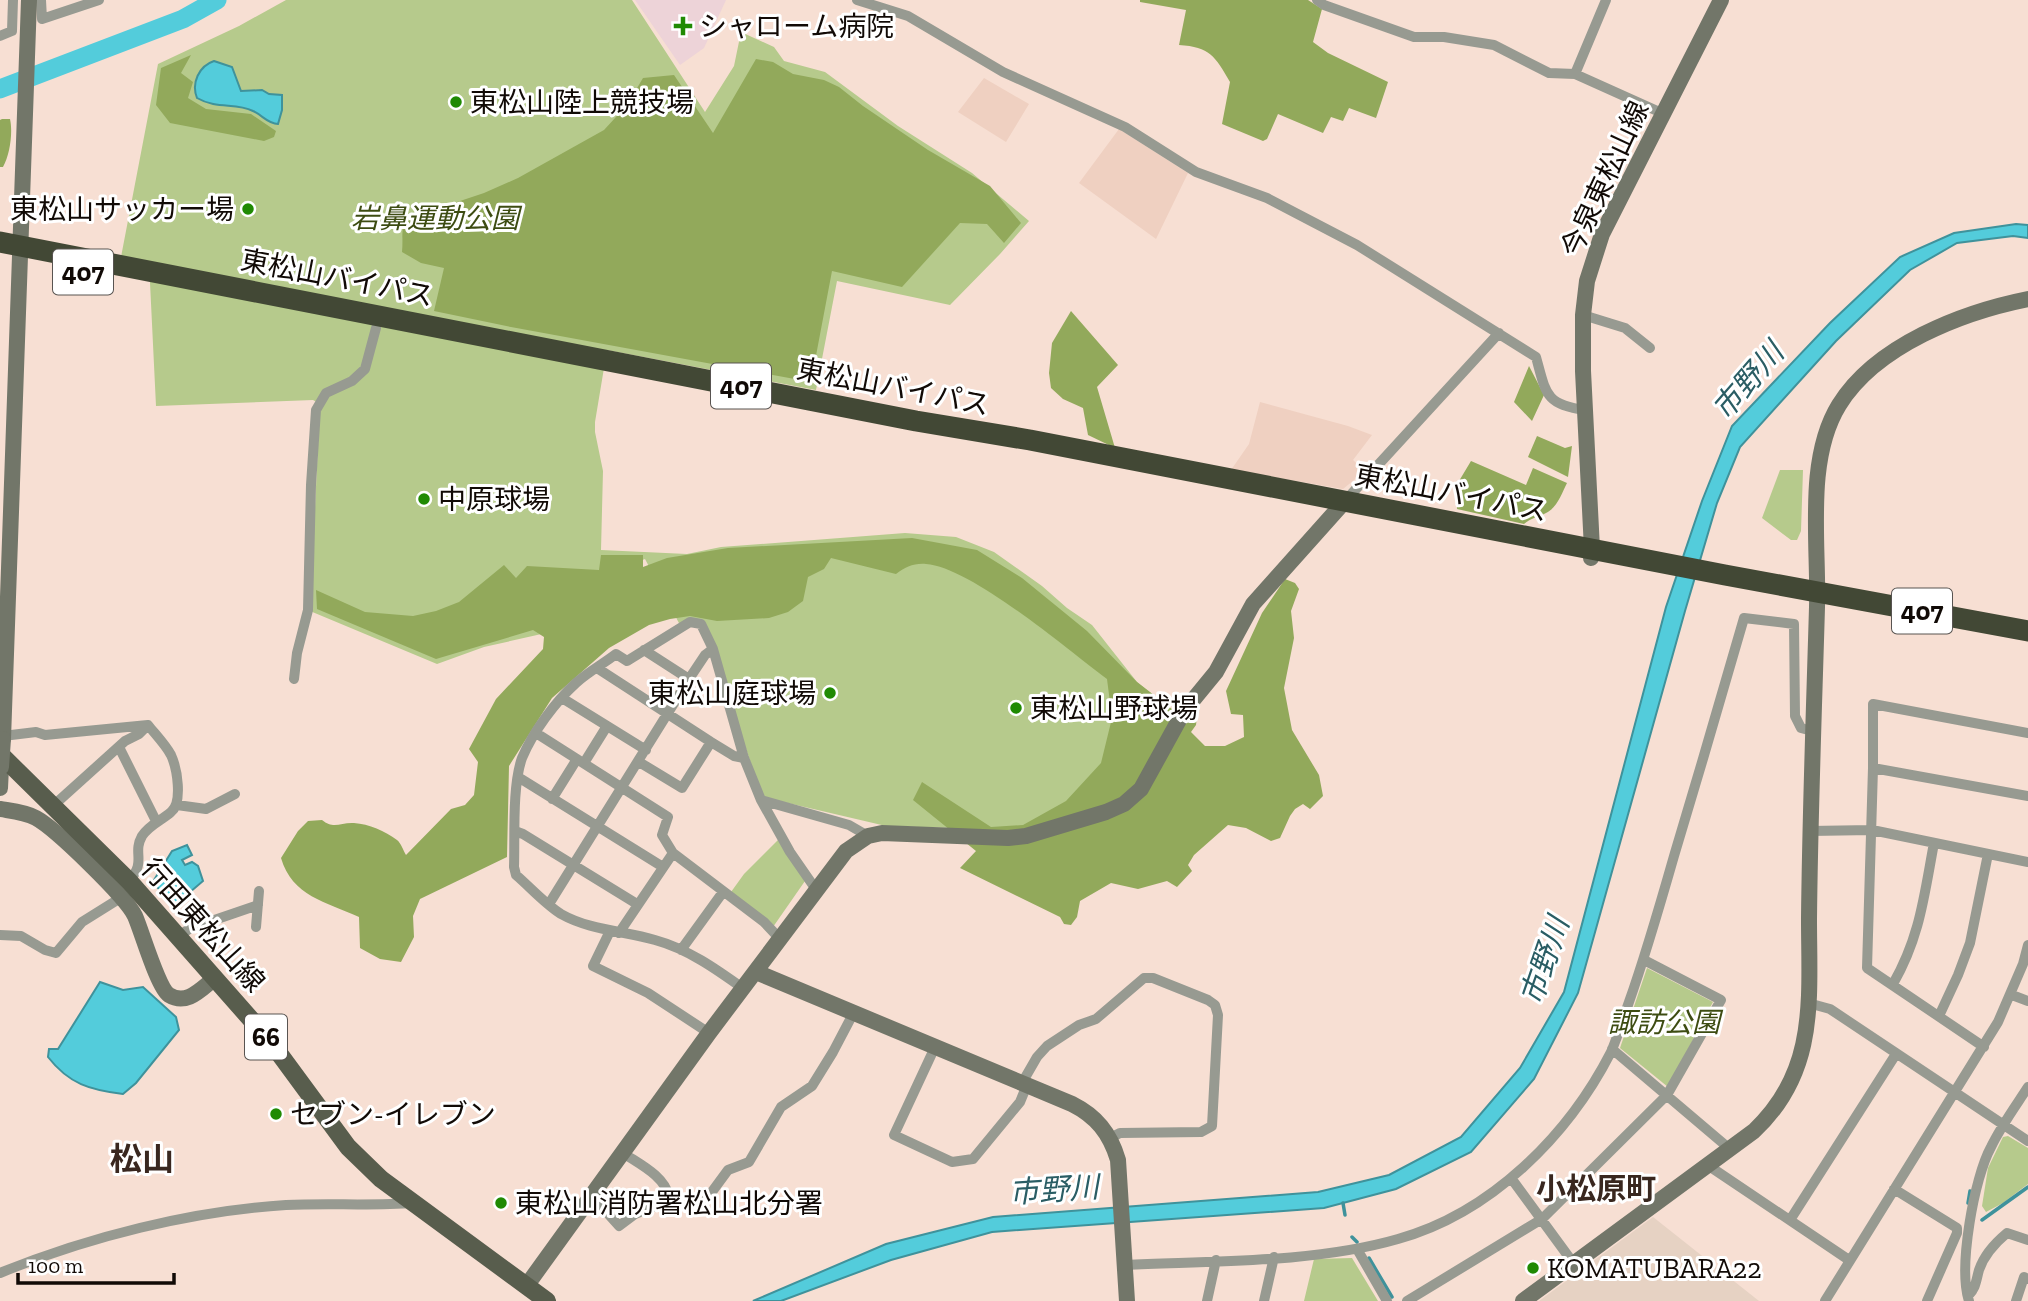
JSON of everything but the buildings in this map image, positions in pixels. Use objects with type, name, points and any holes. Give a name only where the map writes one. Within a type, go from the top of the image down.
[{"type":"highway","name":"東松山バイパス","points":[[10,250],[376,328],[1817,596]]},
{"type":"highway","name":"東松山バイパス","points":[[10,250],[916,421],[1030,440],[1341,506]]},
{"type":"highway","name":"407","points":[[1817,596],[2028,631]]},
{"type":"highway","name":"407","points":[[1817,596],[2028,642]]},
{"type":"main road","name":"行田東松山線","points":[[2,749],[126,889],[178,936],[270,1041],[348,1147],[381,1179],[547,1301]]},
{"type":"street","points":[[0,36],[12,31],[13,0]]},
{"type":"street","points":[[0,788],[10,250],[25,120],[29,0]]},
{"type":"street","points":[[41,0],[42,19],[99,0]]},
{"type":"street","points":[[858,0],[908,16],[1003,72],[1125,127],[1196,172],[1267,198],[1357,245],[1536,358],[1547,393],[1553,401],[1566,408],[1585,410]]},
{"type":"street","points":[[1317,0],[1324,5],[1414,37],[1444,37],[1494,45],[1549,73],[1575,75],[1664,114]]},
{"type":"street","points":[[1575,75],[1606,0]]},
{"type":"street","name":"今泉東松山線","points":[[1591,554],[1583,315],[1587,281],[1602,234],[1721,0]]},
{"type":"street","points":[[1523,1301],[1731,1150],[1765,1121],[1790,1086],[1803,1052],[1808,1003],[1812,731],[1819,461],[1822,440],[1840,402],[1870,370],[1926,333],[1971,313],[2028,299]]},
{"type":"street","points":[[1583,315],[1625,328],[1650,348]]},
{"type":"street","points":[[294,679],[297,653],[308,610],[316,410],[326,393],[352,381],[365,369],[376,328]]},
{"type":"street","points":[[527,1285],[709,1033],[846,851],[868,836],[882,833],[1008,838],[1040,832],[1124,804],[1141,789],[1184,711],[1216,672],[1253,604],[1499,333]]},
{"type":"street","points":[[1125,1265],[1274,1257],[1357,1249],[1401,1239],[1431,1227],[1485,1198],[1511,1178],[1563,1126],[1589,1091],[1612,1049],[1644,960],[1744,618],[1794,624],[1795,716],[1801,728],[1812,731]]},
{"type":"street","points":[[744,989],[705,961],[681,950],[655,940],[614,932],[561,914],[516,875],[515,831],[518,777],[522,758],[536,733],[562,698],[577,682],[616,654],[627,661],[690,622],[701,624],[713,649],[744,758],[761,800],[790,852],[817,891]]},
{"type":"street","points":[[549,904],[689,679],[705,655],[713,649]]},
{"type":"street","points":[[644,650],[689,679]]},
{"type":"street","points":[[597,668],[734,757],[744,758]]},
{"type":"street","points":[[562,698],[646,750]]},
{"type":"street","points":[[1984,1047],[1867,968],[1873,704],[2028,733]]},
{"type":"street","points":[[2,749],[36,732],[45,735],[148,725]]},
{"type":"street","points":[[54,805],[148,725]]},
{"type":"street","points":[[0,935],[21,936],[45,950],[56,953],[82,922],[126,889],[140,865],[140,841],[148,828],[172,812],[177,805],[174,764],[170,754],[148,725]]},
{"type":"street","points":[[552,799],[607,726]]},
{"type":"street","points":[[536,733],[668,817],[662,835],[673,853],[764,922],[780,939]]},
{"type":"street","points":[[639,762],[682,788],[711,742]]},
{"type":"street","points":[[119,747],[156,821]]},
{"type":"street","points":[[1873,768],[2028,796]]},
{"type":"street","points":[[518,777],[663,867]]},
{"type":"street","points":[[177,805],[206,809],[235,794]]},
{"type":"street","points":[[761,800],[849,825],[868,836]]},
{"type":"street","points":[[0,809],[24,813],[42,821],[126,889],[164,991],[178,999],[186,999],[194,996],[215,978]]},
{"type":"street","points":[[1810,831],[1872,830],[2028,862]]},
{"type":"street","points":[[515,831],[637,904]]},
{"type":"street","points":[[1893,984],[1905,963],[1918,928],[1934,843]]},
{"type":"street","points":[[673,853],[593,965],[648,993],[709,1033]]},
{"type":"street","points":[[1939,1016],[1970,943],[1988,854]]},
{"type":"street","points":[[256,927],[258,891]]},
{"type":"street","points":[[681,950],[723,892]]},
{"type":"street","points":[[178,936],[191,928],[258,905]]},
{"type":"street","points":[[1825,1301],[1984,1047],[2012,995],[2028,945]]},
{"type":"street","points":[[1407,1301],[1542,1219],[1667,1095],[1721,1000],[1644,960]]},
{"type":"street","points":[[756,972],[1024,1084],[1093,1116],[1110,1138],[1118,1160],[1127,1301]]},
{"type":"street","points":[[935,1047],[894,1135],[952,1162],[973,1160],[1020,1102],[1024,1084],[1037,1057],[1047,1046],[1079,1025],[1096,1019],[1144,978],[1153,978],[1215,1005],[1218,1015],[1212,1126],[1200,1132],[1120,1133],[1110,1138]]},
{"type":"street","points":[[2012,995],[2028,1001]]},
{"type":"street","points":[[1808,1003],[1830,1009],[2028,1142]]},
{"type":"street","points":[[703,1205],[728,1170],[749,1162],[780,1107],[812,1086],[854,1012]]},
{"type":"street","points":[[1612,1049],[1731,1150]]},
{"type":"street","points":[[1790,1220],[1896,1054]]},
{"type":"street","points":[[1969,1299],[1965,1262],[1979,1182],[1989,1149],[2028,1087]]},
{"type":"street","points":[[592,1196],[619,1226],[635,1214],[665,1202],[669,1197],[668,1191],[657,1177],[623,1153]]},
{"type":"street","points":[[1709,1166],[1849,1260]]},
{"type":"street","points":[[1511,1178],[1574,1264]]},
{"type":"street","points":[[1894,1189],[1957,1228],[1927,1301]]},
{"type":"street","points":[[0,1273],[127,1231],[166,1222],[287,1205],[414,1203]]},
{"type":"street","points":[[1969,1299],[1980,1267],[1995,1243],[2007,1233],[2028,1240]]},
{"type":"street","points":[[1357,1249],[1387,1301]]},
{"type":"street","points":[[1264,1301],[1274,1257]]},
{"type":"street","points":[[1206,1301],[1216,1260]]},
{"type":"street","points":[[2016,1301],[2024,1277],[2028,1279]]},
{"type":"shaded area","name":"シャローム病院","points":[[635,0],[726,0],[704,48],[680,65]]},
{"type":"shaded area","points":[[984,78],[1029,104],[1006,142],[958,112]]},
{"type":"shaded area","points":[[1119,129],[1188,173],[1156,239],[1079,183]]},
{"type":"shaded area","points":[[1260,402],[1372,435],[1353,460],[1365,471],[1343,489],[1231,470],[1249,444]]},
{"type":"shaded area","points":[[1653,1217],[1759,1301],[1539,1301]]},
{"type":"green space","name":"岩鼻運動公園","points":[[286,0],[632,0],[705,112],[734,66],[741,32],[774,47],[784,61],[825,72],[898,126],[972,173],[1029,221],[950,305],[837,281],[816,390],[607,350],[595,422],[603,471],[601,550],[687,554],[721,547],[905,533],[956,537],[994,552],[1092,625],[1137,682],[1173,710],[1131,786],[1022,830],[886,826],[762,797],[704,622],[680,625],[645,559],[627,566],[546,633],[484,647],[437,664],[310,611],[320,404],[313,400],[156,406],[149,262],[121,257],[158,64],[239,26]]},
{"type":"green space","points":[[1140,0],[1308,0],[1322,9],[1313,42],[1328,53],[1388,82],[1376,118],[1349,108],[1343,121],[1331,117],[1323,133],[1278,114],[1267,139],[1263,141],[1222,124],[1230,82],[1215,59],[1205,51],[1179,45],[1186,10]]},
{"type":"green space","points":[[191,55],[181,73],[193,82],[188,98],[206,109],[251,114],[276,131],[274,137],[264,141],[170,123],[156,105],[161,68]]},
{"type":"green space","points":[[756,59],[773,62],[793,74],[824,80],[839,87],[928,150],[990,186],[1021,223],[1004,243],[987,224],[960,223],[902,287],[832,271],[811,382],[434,311],[444,268],[421,263],[402,252],[403,226],[413,212],[421,209],[427,212],[484,193],[518,178],[604,130],[627,105],[643,78],[674,75],[713,133]]},
{"type":"green space","points":[[10,119],[11,137],[5,162],[3,167],[0,167],[0,120]]},
{"type":"green space","points":[[1071,311],[1118,365],[1097,387],[1115,448],[1088,435],[1083,408],[1063,399],[1051,388],[1049,373],[1052,343]]},
{"type":"green space","points":[[1529,366],[1544,395],[1532,421],[1514,402]]},
{"type":"green space","points":[[1537,436],[1565,448],[1572,446],[1568,477],[1528,457]]},
{"type":"green space","points":[[1471,461],[1526,485],[1533,468],[1567,483],[1553,508],[1524,524],[1457,509],[1459,481]]},
{"type":"green space","points":[[1780,470],[1803,470],[1801,531],[1797,540],[1791,540],[1762,518]]},
{"type":"green space","points":[[912,538],[977,550],[1022,578],[1087,631],[1137,682],[1173,710],[1192,711],[1197,716],[1196,725],[1191,732],[1205,746],[1225,746],[1244,737],[1243,715],[1231,714],[1226,691],[1262,613],[1285,579],[1295,583],[1299,589],[1291,611],[1294,638],[1284,688],[1292,730],[1319,775],[1323,796],[1310,809],[1303,804],[1295,809],[1280,838],[1271,841],[1246,828],[1228,825],[1194,855],[1188,865],[1192,871],[1177,887],[1167,881],[1138,889],[1111,883],[1080,901],[1077,917],[1071,925],[1064,924],[1060,917],[960,868],[976,851],[913,800],[922,782],[991,827],[1023,825],[1066,801],[1101,763],[1112,718],[1107,679],[1019,612],[968,579],[926,564],[906,567],[896,574],[831,558],[824,569],[808,577],[803,601],[788,612],[769,618],[717,621],[690,616],[649,625],[609,648],[552,698],[509,766],[507,857],[420,899],[413,916],[414,937],[401,962],[380,959],[360,948],[359,917],[312,896],[293,881],[286,871],[281,858],[298,831],[308,821],[322,820],[334,825],[354,823],[371,826],[397,840],[406,855],[451,809],[465,805],[474,795],[478,762],[469,749],[496,699],[543,649],[544,637],[533,630],[436,659],[317,609],[316,590],[365,612],[413,616],[459,602],[504,565],[516,578],[527,566],[599,570],[601,555],[643,555],[643,567],[667,558],[728,548]]},
{"type":"green space","points":[[778,840],[805,881],[773,927],[731,892],[744,874]]},
{"type":"green space","name":"諏訪公園","points":[[1647,968],[1713,1002],[1668,1087],[1620,1048]]},
{"type":"green space","points":[[2008,1136],[2028,1148],[2028,1184],[1986,1212],[1982,1206],[1988,1168],[2003,1137]]},
{"type":"green space","points":[[1352,1258],[1378,1301],[1304,1301],[1314,1259]]},
{"type":"water","points":[[214,61],[232,67],[241,91],[262,90],[269,94],[282,95],[278,124],[271,123],[246,108],[212,104],[197,98],[195,87],[200,71]]},
{"type":"water","points":[[2016,224],[2028,225],[2028,238],[2013,236],[1957,243],[1910,270],[1836,341],[1740,447],[1717,503],[1578,993],[1534,1079],[1471,1152],[1396,1189],[1324,1208],[992,1232],[891,1260],[781,1301],[753,1301],[886,1244],[993,1217],[1318,1192],[1389,1175],[1461,1137],[1520,1068],[1564,992],[1666,607],[1702,501],[1732,426],[1830,323],[1900,257],[1954,233]]},
{"type":"water","points":[[187,845],[192,855],[182,860],[185,865],[192,862],[198,866],[203,881],[175,905],[154,884],[154,880],[172,851]]},
{"type":"water","points":[[100,982],[123,990],[143,987],[176,1017],[179,1030],[136,1083],[123,1094],[100,1090],[72,1080],[48,1057],[49,1049],[58,1049]]},
{"type":"waterway","points":[[0,89],[183,19],[217,0]]},
{"type":"waterway","points":[[1982,1220],[2028,1187]]},
{"type":"waterway","points":[[1968,1203],[1970,1191]]},
{"type":"waterway","points":[[1343,1203],[1345,1215]]},
{"type":"waterway","points":[[1352,1237],[1357,1242]]},
{"type":"waterway","points":[[1369,1258],[1392,1297]]},
{"type":"place","name":"シャローム病院","points":[[683,26]]},
{"type":"place","name":"東松山陸上競技場","points":[[456,102]]},
{"type":"place","name":"東松山サッカー場","points":[[248,209]]},
{"type":"place","name":"中原球場","points":[[424,499]]},
{"type":"place","name":"東松山庭球場","points":[[830,693]]},
{"type":"place","name":"東松山野球場","points":[[1016,708]]},
{"type":"place","name":"セブン-イレブン","points":[[276,1114]]},
{"type":"place","name":"東松山消防署松山北分署","points":[[501,1203]]},
{"type":"place","name":"KOMATUBARA22","points":[[1533,1268]]},
{"type":"district","name":"松山","points":[[142,1159]]},
{"type":"district","name":"小松原町","points":[[1596,1189]]},
{"type":"water label","name":"市野川","points":[[1748,381]]},
{"type":"water label","name":"市野川","points":[[1545,961]]},
{"type":"water label","name":"市野川","points":[[1054,1190]]}]
